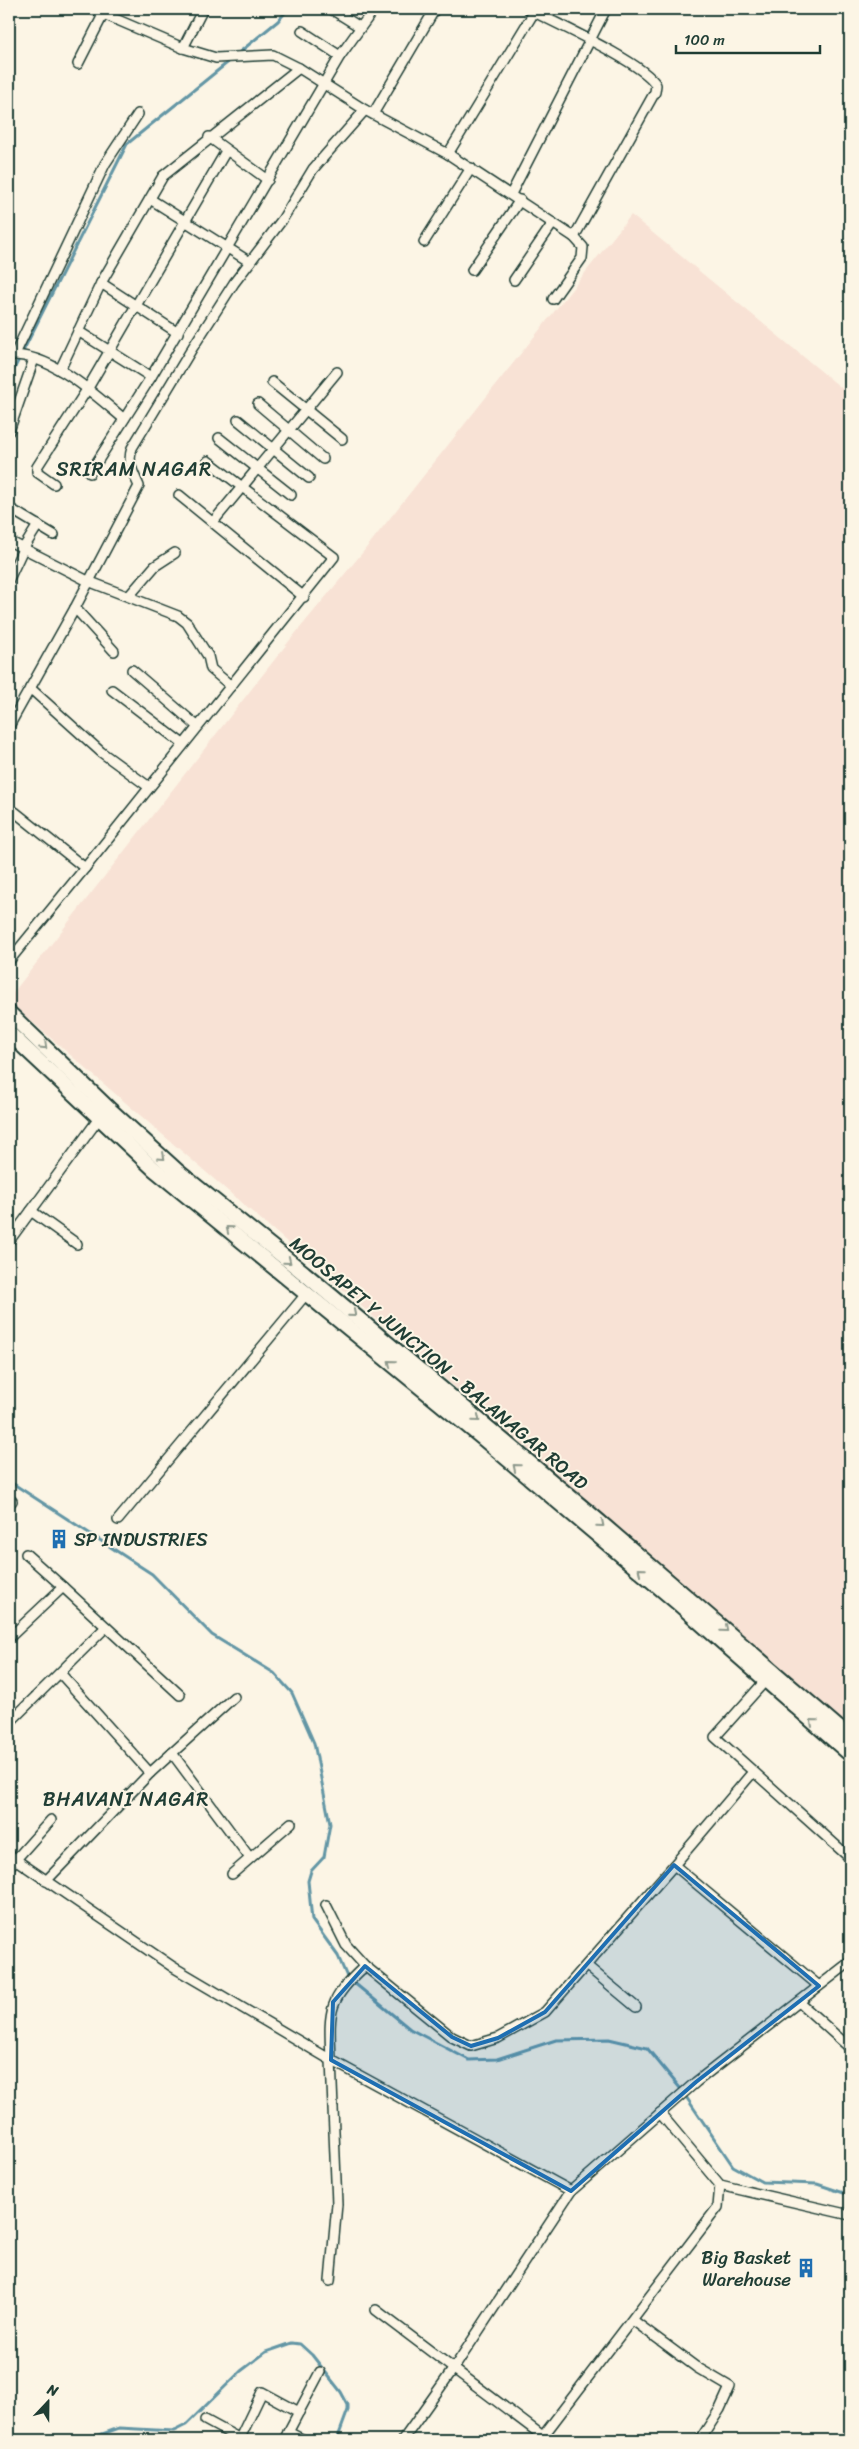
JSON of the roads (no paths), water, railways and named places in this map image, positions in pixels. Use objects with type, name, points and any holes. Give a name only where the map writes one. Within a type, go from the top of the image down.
[{"type":"main road","name":"MOOSAPET Y JUNCTION - BALANAGAR ROAD","points":[[9,1012],[110,1110],[178,1171],[304,1273],[596,1519],[850,1738]]},
{"type":"main road","points":[[9,1033],[153,1168],[484,1439],[850,1754]]},
{"type":"street","points":[[92,9],[105,11],[183,48],[216,58],[273,55],[299,68],[369,112],[471,168],[553,223],[583,247],[582,258],[553,299]]},
{"type":"street","points":[[183,48],[203,9]]},
{"type":"street","points":[[331,9],[360,27]]},
{"type":"street","points":[[90,473],[178,333],[340,56],[374,9]]},
{"type":"street","points":[[9,726],[75,608],[139,486],[130,465],[129,458],[132,448],[193,347],[250,262],[282,220],[313,169],[369,112],[435,9]]},
{"type":"street","points":[[511,194],[606,9]]},
{"type":"street","points":[[448,154],[533,10],[590,40],[646,74],[656,86],[655,92],[574,238]]},
{"type":"street","points":[[78,64],[105,11]]},
{"type":"street","points":[[302,31],[340,56]]},
{"type":"street","points":[[60,370],[101,283],[163,176],[299,68]]},
{"type":"street","points":[[124,419],[88,388],[60,370],[34,359],[14,355],[105,164],[138,114]]},
{"type":"street","points":[[210,137],[226,151],[268,180]]},
{"type":"street","points":[[54,484],[36,470],[88,388],[134,305],[226,151]]},
{"type":"street","points":[[424,242],[471,168]]},
{"type":"street","points":[[150,198],[183,222],[250,262]]},
{"type":"street","points":[[472,270],[520,200]]},
{"type":"street","points":[[514,280],[553,223]]},
{"type":"street","points":[[101,283],[178,333]]},
{"type":"street","points":[[78,331],[151,377]]},
{"type":"street","points":[[9,431],[34,359]]},
{"type":"street","points":[[213,522],[337,372]]},
{"type":"street","points":[[272,382],[342,439]]},
{"type":"street","points":[[258,404],[323,459]]},
{"type":"street","points":[[238,420],[309,478]]},
{"type":"street","points":[[220,438],[291,495]]},
{"type":"street","points":[[9,961],[304,597],[334,557],[208,461]]},
{"type":"street","points":[[179,495],[304,597]]},
{"type":"street","points":[[9,508],[54,535]]},
{"type":"street","points":[[9,580],[23,549],[38,525]]},
{"type":"street","points":[[9,541],[88,581],[178,616],[187,623],[208,656],[211,670],[230,686]]},
{"type":"street","points":[[129,596],[155,566],[176,553]]},
{"type":"street","points":[[75,608],[114,651]]},
{"type":"street","points":[[132,670],[198,726]]},
{"type":"street","points":[[30,688],[101,752],[149,787]]},
{"type":"street","points":[[112,690],[183,744]]},
{"type":"street","points":[[15,812],[85,868]]},
{"type":"street","points":[[9,1241],[100,1117]]},
{"type":"street","points":[[31,1211],[77,1244]]},
{"type":"street","points":[[118,1520],[307,1293]]},
{"type":"street","points":[[26,1554],[180,1695]]},
{"type":"street","points":[[9,1638],[63,1587]]},
{"type":"street","points":[[9,1724],[106,1627]]},
{"type":"street","points":[[60,1673],[150,1773]]},
{"type":"street","points":[[766,1680],[715,1737],[850,1858]]},
{"type":"street","points":[[46,1880],[150,1773],[234,1697]]},
{"type":"street","points":[[172,1753],[250,1858]]},
{"type":"street","points":[[326,1905],[346,1945],[365,1966],[452,2037],[471,2046],[498,2038],[544,2012],[587,1966],[753,1772]]},
{"type":"street","points":[[9,1867],[12,1857],[50,1820]]},
{"type":"street","points":[[232,1874],[291,1823]]},
{"type":"street","points":[[12,1857],[173,1967],[331,2060],[571,2191]]},
{"type":"street","points":[[674,1865],[819,1986]]},
{"type":"street","points":[[330,2281],[337,2204],[330,2015],[333,2002],[340,1990],[365,1966]]},
{"type":"street","points":[[587,1966],[636,2007]]},
{"type":"street","points":[[403,2440],[454,2368],[571,2191],[696,2082],[819,1986],[849,1966]]},
{"type":"street","points":[[799,2002],[850,2048]]},
{"type":"street","points":[[660,2113],[720,2185],[850,2215]]},
{"type":"street","points":[[376,2310],[454,2368],[544,2439],[718,2208],[720,2185]]},
{"type":"street","points":[[634,2320],[696,2367],[730,2387],[720,2409],[700,2440]]},
{"type":"street","points":[[304,2440],[286,2436],[320,2372]]},
{"type":"street","points":[[206,2420],[239,2440],[262,2392],[299,2412]]},
{"type":"waterway","points":[[236,55],[278,21],[288,9]]},
{"type":"waterway","points":[[9,379],[127,144],[232,59]]},
{"type":"waterway","points":[[9,1481],[152,1574],[212,1635],[274,1673],[292,1693],[314,1743],[330,1824],[324,1857],[311,1871],[308,1881],[312,1920],[338,1956],[347,1977],[410,2029],[469,2060],[497,2059],[556,2040],[609,2039],[647,2048],[680,2088],[733,2166],[762,2182],[817,2184],[850,2195]]},
{"type":"waterway","points":[[9,2436],[86,2440],[119,2428],[174,2431],[186,2425],[241,2371],[266,2352],[292,2343],[300,2344],[312,2355],[341,2392],[348,2405],[337,2440]]},
{"type":"place","name":"SP INDUSTRIES","points":[[59,1539]]},
{"type":"place","name":"Big Basket Warehouse","points":[[806,2268]]},
{"type":"district","name":"SRIRAM NAGAR","points":[[134,469]]},
{"type":"district","name":"BHAVANI NAGAR","points":[[126,1799]]}]
